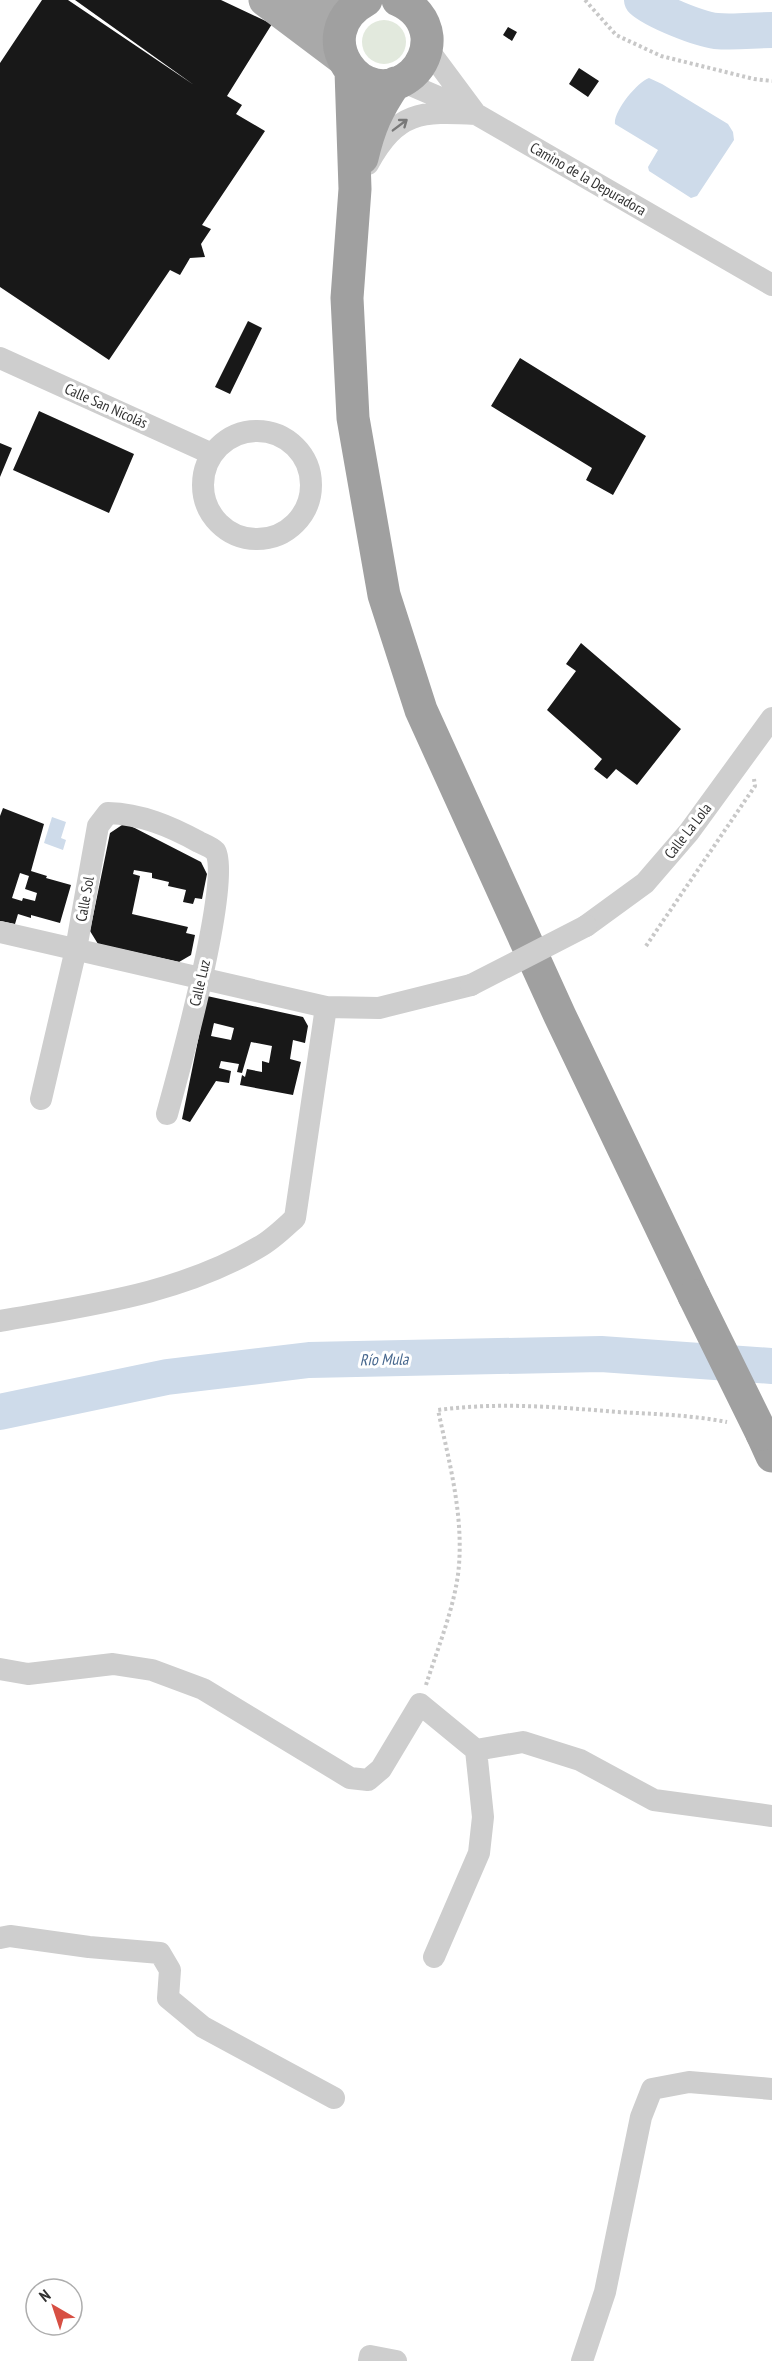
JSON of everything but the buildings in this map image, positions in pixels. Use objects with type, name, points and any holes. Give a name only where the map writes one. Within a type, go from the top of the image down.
[{"type":"highway","points":[[355,189],[368,132],[378,108],[398,82],[416,70],[427,48],[426,30],[422,20],[405,1]]},
{"type":"highway","points":[[361,2],[346,16],[340,29],[339,44],[346,65],[355,189],[347,298],[353,418],[384,595],[425,720],[555,1006],[694,1296],[757,1438]]},
{"type":"highway","points":[[346,65],[370,83],[382,85],[398,82]]},
{"type":"main road","points":[[265,0],[346,65]]},
{"type":"main road","points":[[274,0],[326,9],[361,2]]},
{"type":"street","name":"Camino de la Depuradora","points":[[427,48],[476,114],[772,285]]},
{"type":"street","points":[[398,82],[476,114]]},
{"type":"street","points":[[355,189],[377,147],[398,126],[417,114],[435,112],[476,114]]},
{"type":"street","name":"Calle San Nicolás","points":[[0,358],[212,454]]},
{"type":"street","points":[[258,430],[275,434],[291,442],[303,455],[311,480],[307,506],[298,522],[283,533],[266,539],[248,539],[231,533],[216,522],[206,507],[202,489],[204,471],[212,454],[224,441],[240,433],[258,430]]},
{"type":"street","name":"Calle La Lola","points":[[0,932],[326,1007],[379,1008],[471,985],[586,926],[645,883],[689,832],[772,718]]},
{"type":"street","name":"Calle Sol","points":[[41,1099],[76,949],[98,826],[108,813],[126,814],[171,826],[214,850]]},
{"type":"street","name":"Calle Luz","points":[[167,1114],[202,978],[217,894],[219,862],[214,850]]},
{"type":"street","points":[[0,1321],[127,1298],[189,1281],[261,1247],[295,1218],[326,1007]]},
{"type":"street","points":[[0,1669],[28,1674],[113,1664],[152,1670],[203,1689],[350,1778],[368,1779],[381,1769],[420,1704],[476,1750],[483,1817],[479,1853],[434,1957]]},
{"type":"street","points":[[476,1750],[523,1742],[580,1760],[654,1800],[772,1816]]},
{"type":"street","points":[[0,1938],[10,1936],[89,1947],[160,1953],[170,1970],[168,1998],[203,2027],[334,2098]]},
{"type":"street","points":[[582,2361],[605,2292],[641,2117],[652,2089],[689,2082],[772,2089]]},
{"type":"street","points":[[369,2361],[370,2356],[396,2361]]},
{"type":"path","points":[[585,0],[616,35],[661,56],[754,79],[772,81]]},
{"type":"path","points":[[646,946],[754,786],[749,749]]},
{"type":"path","points":[[420,1704],[448,1614],[459,1566],[460,1523],[438,1410],[475,1405],[582,1409],[703,1418],[757,1438]]},
{"type":"shaded area","points":[[384,20],[399,27],[406,42],[399,57],[384,64],[369,57],[362,42],[369,27]]},
{"type":"water","points":[[649,78],[728,124],[733,132],[734,140],[697,196],[691,198],[649,171],[648,167],[658,150],[615,124],[618,112],[627,98],[638,85]]},
{"type":"water","points":[[52,817],[66,822],[61,838],[66,840],[63,850],[44,843]]},
{"type":"waterway","points":[[642,0],[666,14],[708,30],[730,32],[772,30]]},
{"type":"waterway","name":"Río Mula","points":[[0,1412],[167,1377],[309,1360],[601,1354],[772,1366]]}]
